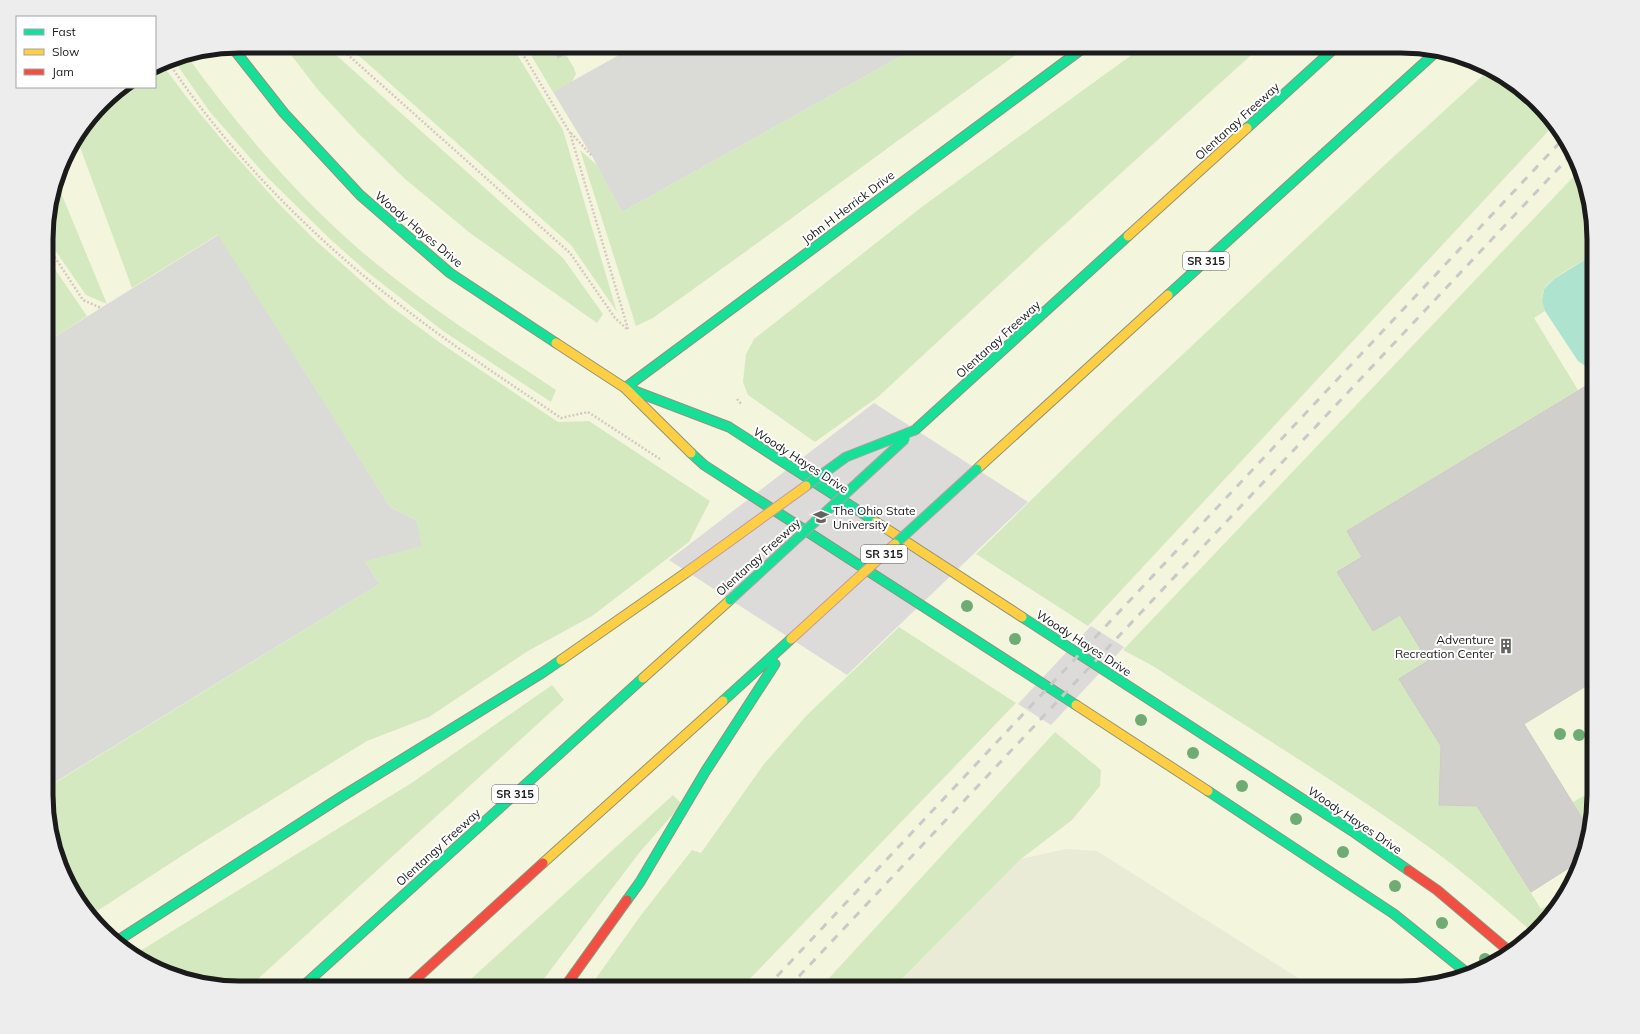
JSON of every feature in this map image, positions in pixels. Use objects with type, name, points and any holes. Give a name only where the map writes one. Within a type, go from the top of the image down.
[{"type":"main road","name":"Woody Hayes Drive","points":[[237,53],[284,113],[360,195],[450,273],[625,388],[704,465],[1114,729],[1394,914],[1464,970]]},
{"type":"main road","name":"John H Herrick Drive","points":[[625,388],[1077,53]]},
{"type":"main road","name":"Olentangy Freeway","points":[[309,981],[730,600],[1330,53]]},
{"type":"main road","name":"SR 315","points":[[414,981],[1432,56]]},
{"type":"main road","name":"Woody Hayes Drive","points":[[625,388],[705,417],[729,428],[1356,833],[1437,890],[1506,949]]},
{"type":"main road","points":[[121,939],[341,796],[542,674],[687,572],[846,457],[915,430]]},
{"type":"main road","points":[[569,981],[640,882],[705,772],[791,639]]},
{"type":"path","points":[[346,53],[570,253],[615,318],[628,330],[570,133]]},
{"type":"path","points":[[522,53],[570,133],[592,156]]},
{"type":"path","points":[[53,255],[83,300],[101,308]]},
{"type":"shaded area","name":"The Ohio State University","points":[[226,53],[1414,53],[1449,59],[1461,63],[1483,72],[1505,84],[1533,107],[1556,135],[1568,157],[1577,179],[1581,191],[1587,226],[1587,808],[1581,843],[1577,855],[1568,877],[1556,899],[1533,927],[1505,950],[1483,962],[1461,971],[1449,975],[1414,981],[226,981],[191,975],[179,971],[157,962],[135,950],[107,927],[84,899],[72,877],[63,855],[59,843],[53,808],[53,226],[59,191],[67,168],[84,135],[107,107],[130,88],[156,88],[157,72],[191,59]]},
{"type":"shaded area","points":[[623,53],[906,53],[622,212],[592,156],[553,92]]},
{"type":"shaded area","points":[[218,235],[390,507],[416,520],[422,546],[365,561],[379,584],[53,783],[53,338]]},
{"type":"shaded area","points":[[1066,849],[1097,851],[1303,981],[901,981],[1021,859]]},
{"type":"green space","points":[[289,53],[334,53],[563,258],[603,314],[597,323],[470,233],[404,178],[359,134],[319,91]]},
{"type":"green space","points":[[356,53],[516,53],[563,130],[617,312],[571,245]]},
{"type":"green space","points":[[530,53],[555,53],[558,58],[565,53],[574,68],[576,74],[572,82],[553,92]]},
{"type":"green space","points":[[906,53],[1018,53],[653,318],[636,326],[580,150],[597,165],[622,212]]},
{"type":"green space","points":[[1134,53],[1253,53],[878,397],[815,442],[748,395],[743,382],[746,354],[754,339],[923,206]]},
{"type":"green space","points":[[190,59],[251,138],[297,190],[347,238],[417,296],[556,390],[551,402],[443,331],[366,271],[330,239],[267,177],[210,112],[176,64]]},
{"type":"green space","points":[[165,68],[227,146],[278,203],[315,240],[389,305],[439,342],[558,422],[589,421],[710,501],[689,542],[592,616],[528,651],[429,717],[367,741],[197,846],[95,913],[84,899],[72,877],[59,843],[53,808],[53,784],[379,584],[365,561],[416,520],[390,507],[217,235],[132,288],[79,144],[84,135],[99,116],[116,99],[130,88],[156,88],[156,73]]},
{"type":"green space","points":[[1485,73],[1505,84],[1524,99],[1533,107],[1551,128],[1088,626],[976,554],[1117,416],[1378,171]]},
{"type":"green space","points":[[1575,175],[1581,191],[1587,226],[1587,258],[1559,275],[1547,285],[1544,289],[1543,295],[1545,311],[1534,318],[1578,390],[1347,531],[1362,557],[1337,572],[1373,631],[1400,615],[1428,661],[1400,679],[1441,746],[1440,805],[1477,806],[1541,909],[1554,901],[1533,927],[1530,930],[1458,869],[1399,826],[1329,779],[1153,666],[1123,650]]},
{"type":"green space","points":[[60,189],[107,304],[86,295],[53,247],[53,226]]},
{"type":"green space","points":[[1587,258],[1587,367],[1578,361],[1545,311],[1542,301],[1544,289],[1554,279]]},
{"type":"green space","points":[[53,266],[87,316],[53,338]]},
{"type":"green space","points":[[899,627],[1016,703],[748,981],[594,981],[641,915],[692,850],[701,853],[764,764],[807,715]]},
{"type":"green space","points":[[552,685],[564,700],[256,981],[226,981],[191,975],[168,967],[139,952],[413,782]]},
{"type":"green space","points":[[1055,732],[1101,770],[1100,786],[1072,820],[1021,859],[900,981],[826,981]]},
{"type":"green space","points":[[1587,794],[1585,822],[1573,802]]},
{"type":"green space","points":[[673,795],[682,804],[639,853],[542,981],[469,981]]},
{"type":"pier","points":[[874,403],[1028,502],[847,675],[669,560]]},
{"type":"pier","points":[[1091,626],[1124,647],[1051,725],[1018,704]]},
{"type":"building","points":[[555,53],[566,53],[558,58]]},
{"type":"building","name":"Adventure Recreation Center","points":[[1587,385],[1587,685],[1524,724],[1585,822],[1581,843],[1573,865],[1531,892],[1477,806],[1439,805],[1441,746],[1399,679],[1428,661],[1400,615],[1373,631],[1337,572],[1362,557],[1347,531]]},
{"type":"railway","points":[[773,981],[1560,142]]},
{"type":"railway","points":[[795,981],[1568,158]]},
{"type":"traffic: fast","points":[[237,53],[284,113],[360,195],[450,273],[556,343]]},
{"type":"traffic: fast","points":[[625,388],[1077,53]]},
{"type":"traffic: fast","points":[[1247,128],[1329,53]]},
{"type":"traffic: fast","points":[[1168,295],[1432,56]]},
{"type":"traffic: fast","points":[[915,430],[1128,236]]},
{"type":"traffic: fast","points":[[632,390],[729,427],[876,522]]},
{"type":"traffic: fast","points":[[806,486],[846,457],[915,430]]},
{"type":"traffic: fast","points":[[730,600],[905,439]]},
{"type":"traffic: fast","points":[[691,453],[704,465],[1076,705]]},
{"type":"traffic: fast","points":[[895,544],[977,469]]},
{"type":"traffic: fast","points":[[1022,617],[1355,833],[1408,870]]},
{"type":"traffic: fast","points":[[723,701],[791,639]]},
{"type":"traffic: fast","points":[[121,939],[341,797],[561,660]]},
{"type":"traffic: fast","points":[[627,900],[640,882],[705,772],[775,664]]},
{"type":"traffic: fast","points":[[309,981],[643,678]]},
{"type":"traffic: fast","points":[[1208,791],[1394,914],[1464,970]]},
{"type":"traffic: slow","points":[[1128,236],[1247,128]]},
{"type":"traffic: slow","points":[[977,469],[1168,295]]},
{"type":"traffic: slow","points":[[556,343],[625,388],[691,453]]},
{"type":"traffic: slow","points":[[687,572],[806,486]]},
{"type":"traffic: slow","points":[[876,522],[1022,617]]},
{"type":"traffic: slow","points":[[791,639],[895,544]]},
{"type":"traffic: slow","points":[[561,660],[687,572]]},
{"type":"traffic: slow","points":[[643,678],[730,600]]},
{"type":"traffic: slow","points":[[543,863],[723,701]]},
{"type":"traffic: slow","points":[[1076,705],[1208,791]]},
{"type":"traffic: jam","points":[[414,981],[543,863]]},
{"type":"traffic: jam","points":[[1408,870],[1437,890],[1506,949]]},
{"type":"traffic: jam","points":[[569,981],[627,900]]},
{"type":"place","name":"The Ohio State University","points":[[821,517]]},
{"type":"place","name":"Adventure Recreation Center","points":[[1506,646]]}]
